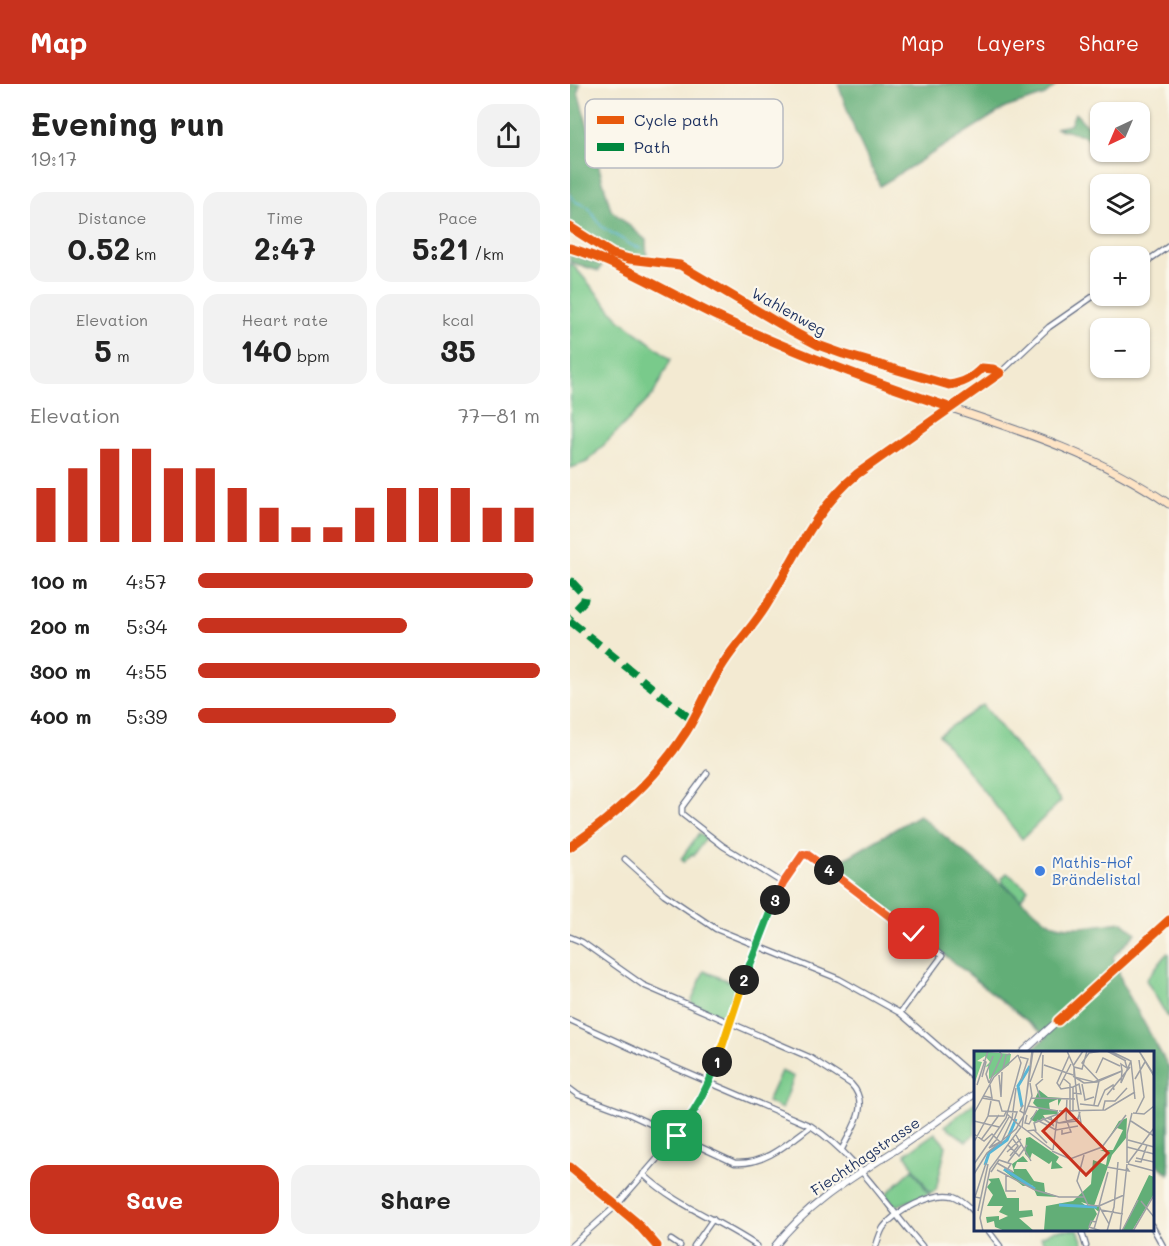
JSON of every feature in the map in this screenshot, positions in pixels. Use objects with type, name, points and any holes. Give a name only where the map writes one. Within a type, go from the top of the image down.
[{"type":"main road","points":[[570,248],[605,261],[751,332],[840,369],[1076,451],[1143,486],[1169,504]]},
{"type":"street","name":"Wahlenweg","points":[[570,227],[612,254],[629,259],[680,265],[790,330],[843,354],[950,385],[971,379],[982,368],[993,369],[1000,373],[1049,327],[1090,299]]},
{"type":"street","points":[[1150,259],[1169,246]]},
{"type":"street","points":[[707,774],[682,807],[682,814],[723,846],[783,883]]},
{"type":"street","points":[[571,1246],[617,1205],[697,1110],[710,1082],[757,946],[783,883],[800,857],[806,854],[942,956],[900,1013]]},
{"type":"street","points":[[625,859],[664,894],[689,913],[716,929],[802,962],[839,979],[900,1013],[974,1078]]},
{"type":"street","points":[[1025,1051],[1169,920]]},
{"type":"street","points":[[570,937],[582,942],[643,984],[818,1061],[856,1090],[860,1098],[860,1112],[842,1149]]},
{"type":"street","points":[[570,1020],[811,1126],[842,1149],[922,1246]]},
{"type":"street","points":[[570,1089],[735,1163],[747,1164],[762,1159],[811,1126]]},
{"type":"street","name":"Fiechthagstrasse","points":[[775,1246],[803,1213],[861,1170],[932,1125],[974,1094]]},
{"type":"street","points":[[570,1167],[617,1205],[657,1246]]},
{"type":"street","points":[[644,1174],[677,1201],[731,1228],[757,1246]]},
{"type":"street","points":[[876,1246],[883,1229],[896,1215],[939,1195],[953,1196],[965,1202],[974,1213]]},
{"type":"street","points":[[694,1246],[713,1219]]},
{"type":"street","points":[[1154,1230],[1163,1246]]},
{"type":"street","points":[[989,1231],[1000,1246]]},
{"type":"street","points":[[1081,1231],[1086,1246]]},
{"type":"street","points":[[671,1240],[680,1246]]},
{"type":"green space","points":[[570,84],[580,84],[578,92],[585,117],[585,168],[599,168],[611,210],[646,240],[647,261],[612,254],[570,227]]},
{"type":"green space","points":[[838,84],[1058,84],[1045,95],[1005,108],[880,186],[856,134]]},
{"type":"green space","points":[[1075,113],[1090,129],[1090,141],[1082,135],[1055,128],[1070,125]]},
{"type":"green space","points":[[570,254],[602,265],[599,271],[570,262]]},
{"type":"green space","points":[[570,264],[618,318],[671,359],[653,395],[587,462],[571,468]]},
{"type":"green space","points":[[983,705],[1061,801],[1022,839],[939,735]]},
{"type":"green space","points":[[919,815],[1047,921],[1055,925],[1074,927],[1123,922],[1136,933],[1113,957],[1124,987],[1169,1068],[1169,1174],[1154,1162],[1154,1051],[1029,1051],[1047,1037],[931,944],[911,925],[831,867]]},
{"type":"green space","points":[[699,833],[706,838],[694,855],[692,854],[684,862],[681,859]]},
{"type":"green space","points":[[1007,873],[1028,889],[1021,899],[1003,883],[1002,878]]},
{"type":"green space","points":[[1167,953],[1169,954],[1169,1017],[1146,980]]},
{"type":"green space","points":[[704,971],[738,985],[728,1014],[723,1016],[691,1003]]},
{"type":"green space","points":[[781,1071],[794,1077],[782,1109],[767,1102]]},
{"type":"green space","points":[[974,1103],[974,1135],[966,1141],[945,1126]]},
{"type":"green space","points":[[935,1133],[946,1146],[936,1190],[930,1193],[905,1154]]},
{"type":"green space","points":[[913,1169],[929,1194],[896,1206],[885,1195]]},
{"type":"green space","points":[[1053,1231],[1078,1231],[1084,1246],[1045,1246],[1041,1237]]},
{"type":"waterway","points":[[570,195],[576,202],[588,207],[602,227],[633,246],[642,248]]},
{"type":"marked path","points":[[570,580],[585,596],[584,601],[570,616]]},
{"type":"marked path","points":[[570,621],[693,721]]},
{"type":"cycle path","points":[[570,227],[612,254],[629,259],[680,265],[790,330],[818,345],[843,354],[949,385],[975,375],[982,368],[993,369],[1000,373],[857,474],[843,487],[818,518],[797,550],[764,609],[723,664],[691,724],[662,765],[634,795],[570,847]]},
{"type":"cycle path","points":[[570,248],[626,270],[716,316],[801,353],[946,406]]},
{"type":"cycle path","points":[[1058,1021],[1169,920]]},
{"type":"cycle path","points":[[570,1167],[636,1222],[657,1246]]},
{"type":"place","name":"Mathis-Hof Brändelistal","points":[[1040,871]]},
{"type":"route","points":[[677,1136],[697,1110],[710,1082],[742,986],[779,889],[803,854],[808,855],[914,934]]}]
